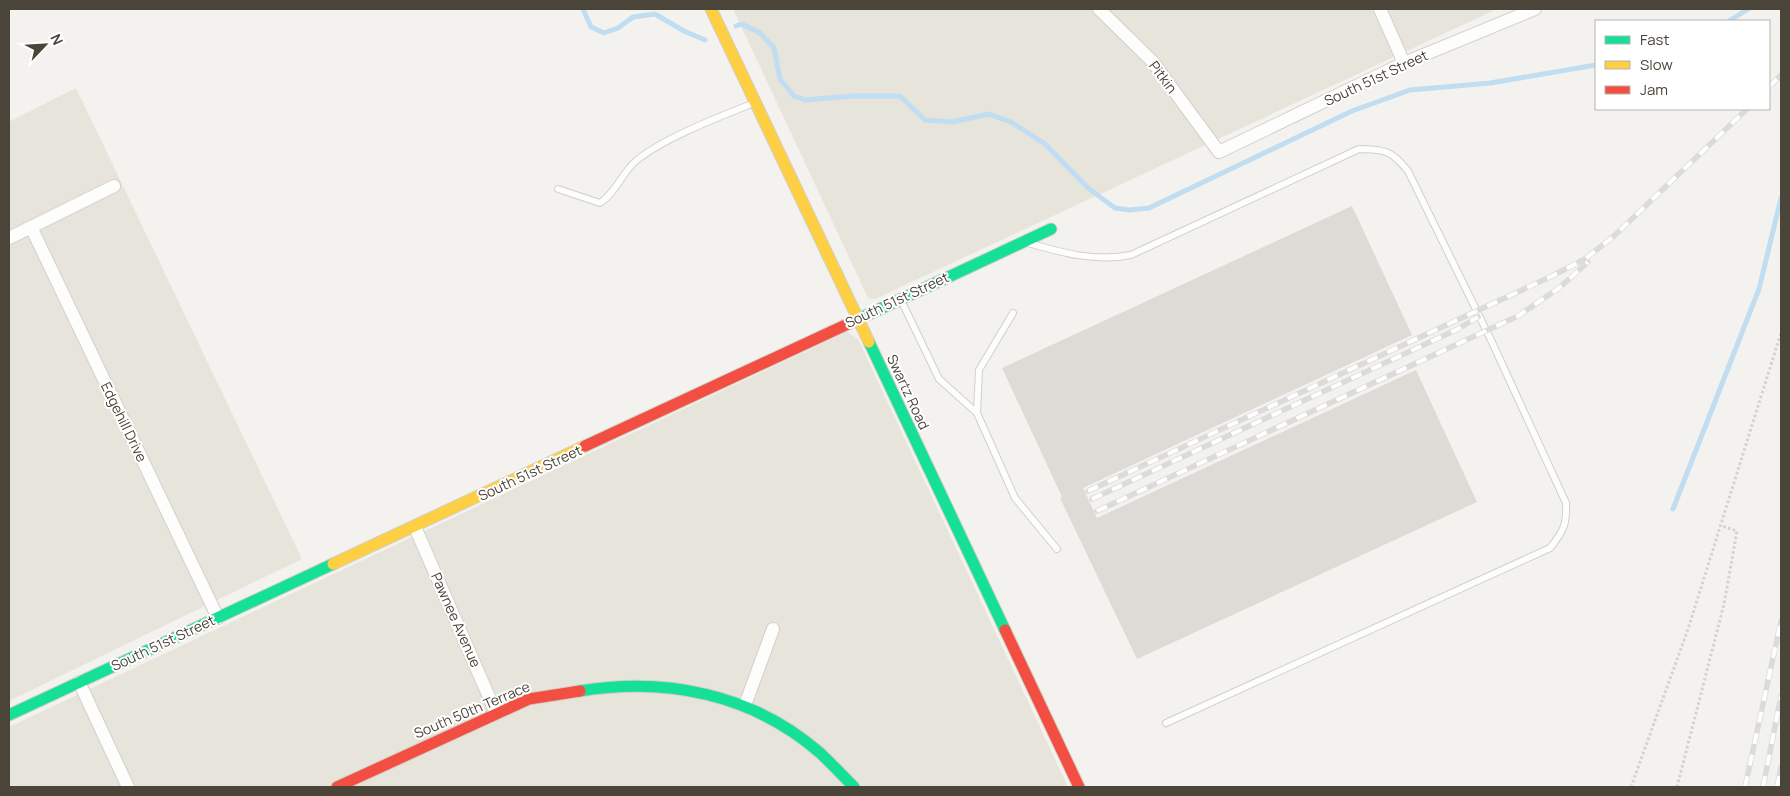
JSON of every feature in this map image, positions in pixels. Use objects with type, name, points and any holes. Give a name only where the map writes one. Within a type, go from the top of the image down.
[{"type":"street","name":"Swartz Road","points":[[711,9],[1079,787]]},
{"type":"street","name":"Pitkin","points":[[1099,9],[1152,61],[1219,152]]},
{"type":"street","points":[[1380,9],[1404,63]]},
{"type":"street","name":"South 51st Street","points":[[1219,152],[1404,63],[1535,9]]},
{"type":"street","points":[[9,238],[114,186]]},
{"type":"street","name":"Edgehill Drive","points":[[31,227],[218,618]]},
{"type":"street","name":"South 51st Street","points":[[9,715],[1051,229]]},
{"type":"street","name":"Pawnee Avenue","points":[[415,527],[496,713]]},
{"type":"street","points":[[744,705],[773,629]]},
{"type":"street","points":[[79,682],[128,787]]},
{"type":"street","name":"South 50th Terrace","points":[[337,787],[530,699],[583,690],[643,686],[698,692],[744,705],[787,728],[819,752],[854,787]]},
{"type":"lane","points":[[558,189],[600,203],[608,197],[618,181],[637,160],[704,123],[755,103]]},
{"type":"lane","points":[[1022,241],[1065,254],[1094,258],[1132,255],[1359,149],[1381,149],[1396,157],[1408,171],[1491,340],[1566,503],[1567,520],[1561,534],[1550,548],[1166,723]]},
{"type":"lane","points":[[900,298],[939,379],[977,413],[1016,498],[1057,549]]},
{"type":"lane","points":[[977,413],[979,370],[1013,313]]},
{"type":"path","points":[[1631,787],[1688,629],[1722,526],[1781,333]]},
{"type":"path","points":[[1677,787],[1724,604],[1737,530],[1722,526]]},
{"type":"shaded area","points":[[733,9],[1497,9],[875,299],[868,298]]},
{"type":"shaded area","points":[[76,88],[302,559],[9,701],[9,122]]},
{"type":"shaded area","points":[[847,332],[858,339],[1068,787],[9,787],[9,727]]},
{"type":"building","points":[[1352,206],[1412,335],[1083,488],[1097,518],[1416,370],[1477,502],[1137,659],[1060,498],[1062,497],[1002,368]]},
{"type":"waterway","points":[[583,9],[591,27],[604,33],[618,28],[633,17],[655,14],[684,31],[705,40]]},
{"type":"waterway","points":[[1731,20],[1748,9]]},
{"type":"waterway","points":[[736,26],[742,24],[760,33],[774,48],[780,79],[794,96],[805,100],[852,96],[900,96],[925,120],[952,122],[989,114],[1011,122],[1045,144],[1088,188],[1115,208],[1130,210],[1149,208],[1352,111],[1410,90],[1490,83],[1595,65]]},
{"type":"waterway","points":[[1673,509],[1759,289],[1781,198]]},
{"type":"railway","points":[[1770,86],[1781,75]]},
{"type":"railway","points":[[1088,491],[1550,277],[1585,259],[1614,236],[1746,110]]},
{"type":"railway","points":[[1097,511],[1518,316],[1559,288],[1588,262]]},
{"type":"railway","points":[[1092,499],[1458,329],[1478,317]]},
{"type":"railway","points":[[1745,787],[1781,621]]},
{"type":"railway","points":[[1763,787],[1781,696]]},
{"type":"railway","points":[[1777,787],[1781,767]]},
{"type":"traffic: fast","points":[[850,323],[1051,229]]},
{"type":"traffic: fast","points":[[869,342],[1005,630]]},
{"type":"traffic: fast","points":[[9,715],[333,564]]},
{"type":"traffic: fast","points":[[580,691],[644,686],[676,689],[707,695],[737,704],[765,716],[793,732],[819,752],[854,787]]},
{"type":"traffic: slow","points":[[711,9],[869,342]]},
{"type":"traffic: slow","points":[[333,564],[585,446]]},
{"type":"traffic: jam","points":[[585,446],[850,323]]},
{"type":"traffic: jam","points":[[1005,630],[1079,787]]},
{"type":"traffic: jam","points":[[337,787],[529,699],[580,691]]}]
